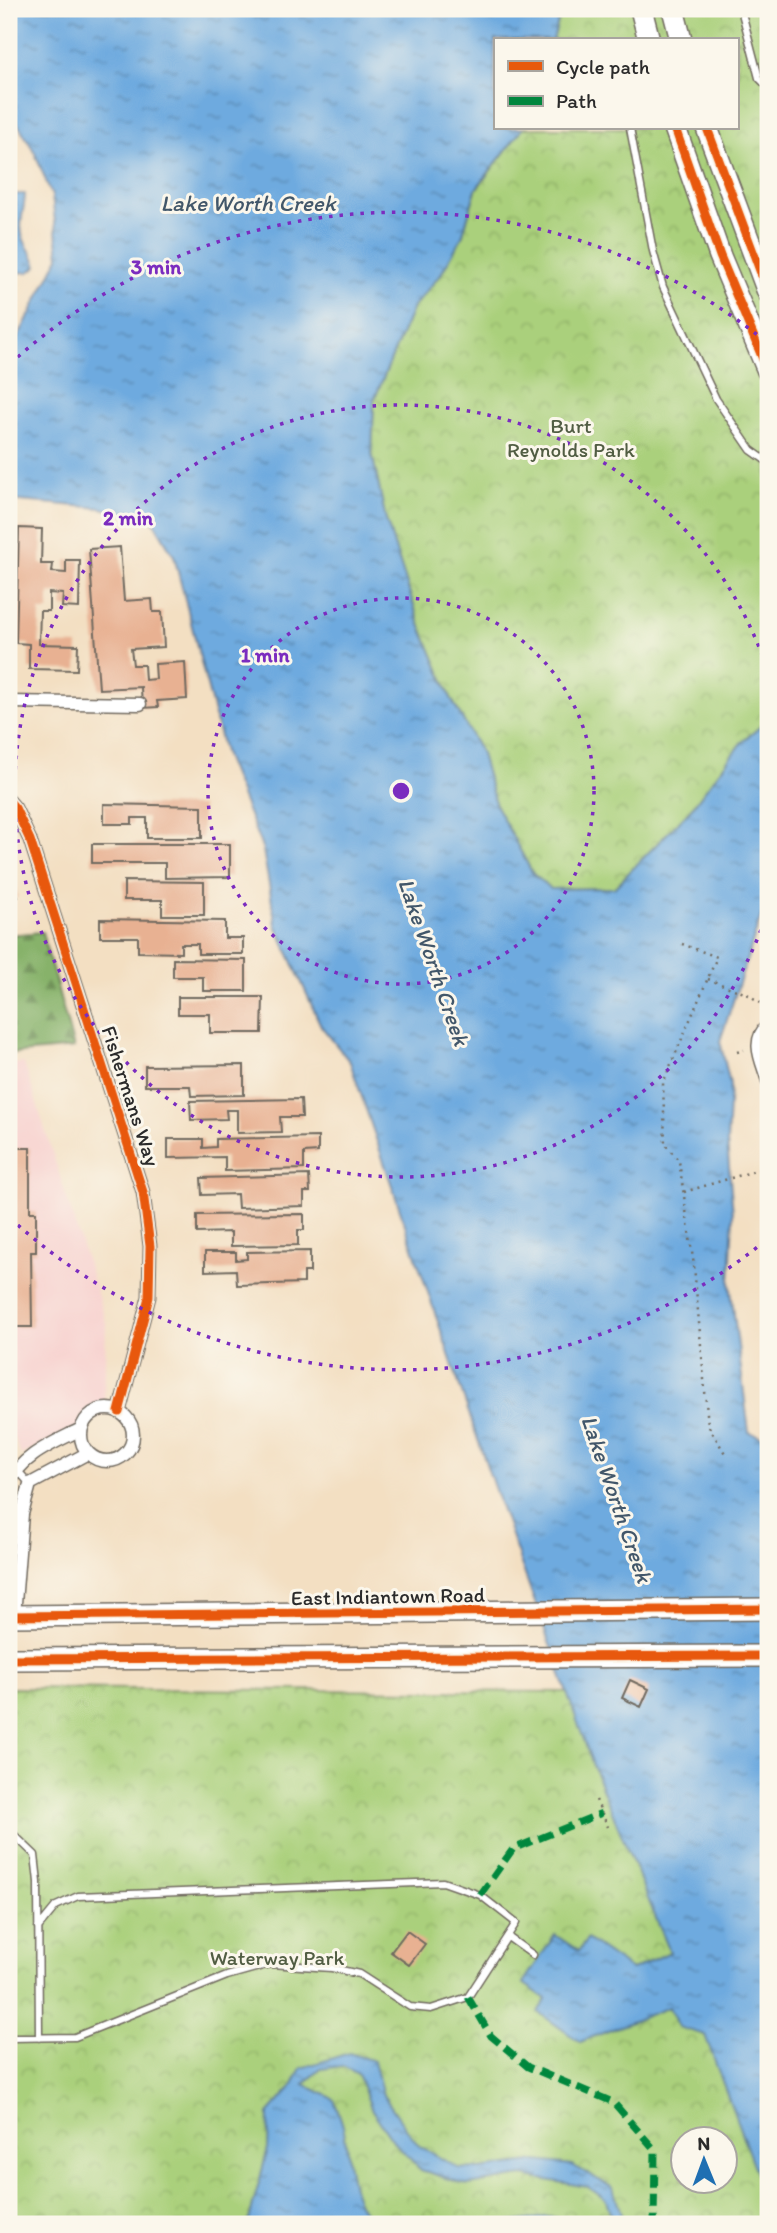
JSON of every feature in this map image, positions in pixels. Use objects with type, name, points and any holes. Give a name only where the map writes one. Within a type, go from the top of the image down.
[{"type":"main road","points":[[641,9],[648,38]]},
{"type":"main road","points":[[673,9],[680,38]]},
{"type":"main road","points":[[676,130],[720,256],[768,371]]},
{"type":"main road","points":[[707,130],[768,292]]},
{"type":"main road","name":"East Indiantown Road","points":[[11,1617],[768,1609]]},
{"type":"main road","points":[[9,1659],[768,1656]]},
{"type":"street","points":[[9,702],[140,704]]},
{"type":"street","name":"Fishermans Way","points":[[9,802],[15,808],[30,840],[143,1192],[150,1246],[149,1297],[119,1412]]},
{"type":"street","points":[[768,1025],[761,1031],[757,1044],[768,1081]]},
{"type":"street","points":[[112,1409],[119,1412],[131,1425],[132,1442],[128,1450],[113,1460],[96,1458],[83,1446],[81,1429],[84,1421],[96,1411],[112,1409]]},
{"type":"street","points":[[9,1484],[12,1464],[81,1429]]},
{"type":"street","points":[[11,1617],[15,1512],[30,1484],[88,1453]]},
{"type":"lane","points":[[741,9],[759,78],[768,88]]},
{"type":"lane","points":[[630,130],[653,251],[663,287],[716,400],[751,450],[768,462]]},
{"type":"lane","points":[[12,1464],[30,1484]]},
{"type":"lane","points":[[9,1830],[34,1855],[39,2038]]},
{"type":"lane","points":[[9,2038],[75,2036],[227,1976],[270,1964],[332,1968],[359,1974],[410,2007],[431,2009],[468,1997],[516,1923],[480,1895],[443,1882],[78,1896],[57,1906],[38,1928]]},
{"type":"lane","points":[[508,1937],[533,1955]]},
{"type":"path","points":[[764,860],[768,854]]},
{"type":"path","points":[[682,944],[717,957],[663,1083],[665,1144],[679,1161],[684,1192],[694,1266],[708,1425],[726,1455]]},
{"type":"path","points":[[708,979],[749,995],[768,1008]]},
{"type":"path","points":[[761,1003],[768,1001]]},
{"type":"path","points":[[737,1052],[748,1050]]},
{"type":"path","points":[[684,1192],[706,1188],[768,1167]]},
{"type":"path","points":[[596,1800],[608,1827]]},
{"type":"shaded area","points":[[24,1063],[106,1322],[104,1414],[21,1455],[9,1427],[9,1064]]},
{"type":"green space","name":"Burt Reynolds Park","points":[[553,9],[768,9],[768,720],[741,743],[690,810],[614,888],[551,889],[533,874],[496,806],[480,751],[451,698],[419,622],[386,520],[372,454],[374,400],[413,307],[441,274],[462,237],[476,190],[521,130],[738,130],[738,38],[554,38],[559,18]]},
{"type":"green space","points":[[42,932],[74,1048],[9,1054],[9,935]]},
{"type":"green space","name":"Waterway Park","points":[[9,1688],[570,1692],[768,2184],[768,2224],[9,2224]]},
{"type":"water","name":"Lake Worth Creek","points":[[9,9],[553,9],[559,18],[554,38],[494,38],[494,130],[521,130],[476,189],[462,237],[441,274],[413,307],[374,400],[372,454],[386,520],[419,622],[451,698],[480,751],[496,806],[533,874],[551,889],[614,888],[690,810],[741,743],[768,720],[768,895],[720,1041],[730,1084],[727,1142],[733,1214],[730,1283],[749,1432],[768,1439],[768,2205],[705,2035],[678,2027],[669,2007],[580,2042],[538,2012],[546,1999],[523,1983],[555,1935],[579,1951],[587,1939],[632,1970],[670,1952],[595,1771],[498,1499],[350,1062],[321,1026],[276,925],[263,850],[225,756],[174,556],[152,519],[101,508],[9,500],[9,355],[59,257],[52,196],[34,151],[9,109]]},
{"type":"water","points":[[9,194],[25,194],[22,234],[37,266],[29,272],[9,273]]},
{"type":"water","points":[[349,2053],[374,2061],[383,2095],[418,2145],[458,2168],[480,2169],[537,2161],[572,2165],[613,2188],[624,2224],[614,2224],[606,2200],[588,2187],[523,2176],[468,2185],[421,2170],[394,2142],[372,2110],[358,2074],[343,2066],[321,2069],[304,2084],[334,2099],[344,2130],[355,2195],[360,2206],[378,2224],[248,2224],[268,2148],[269,2113],[292,2087],[301,2068]]},
{"type":"water","points":[[546,2217],[581,2220],[584,2224],[502,2224]]},
{"type":"building","points":[[19,528],[42,529],[41,564],[53,564],[52,572],[66,573],[66,560],[80,560],[79,608],[62,607],[63,594],[49,593],[49,611],[40,611],[39,644],[78,645],[77,670],[29,669],[29,644],[16,643]]},
{"type":"building","points":[[120,547],[124,601],[152,599],[153,612],[162,612],[164,647],[131,649],[133,665],[144,665],[145,680],[156,679],[155,664],[185,662],[187,699],[157,701],[158,707],[142,708],[141,687],[99,689],[89,549]]},
{"type":"building","points":[[104,804],[202,806],[202,838],[147,838],[147,818],[132,818],[132,824],[104,824]]},
{"type":"building","points":[[92,844],[230,844],[230,877],[165,878],[165,863],[92,863]]},
{"type":"building","points":[[9,868],[18,897],[9,899]]},
{"type":"building","points":[[124,881],[204,882],[204,915],[162,915],[162,900],[124,900]]},
{"type":"building","points":[[100,919],[225,921],[225,938],[243,938],[243,954],[198,954],[198,944],[181,944],[181,953],[138,952],[138,937],[100,937]]},
{"type":"building","points":[[173,959],[246,960],[246,991],[203,991],[203,977],[173,977]]},
{"type":"building","points":[[178,997],[263,997],[262,1033],[210,1033],[210,1014],[178,1014]]},
{"type":"building","points":[[244,1065],[244,1095],[191,1096],[190,1086],[145,1086],[145,1066]]},
{"type":"building","points":[[301,1099],[302,1117],[280,1117],[281,1132],[237,1133],[237,1110],[226,1110],[227,1119],[191,1120],[190,1101]]},
{"type":"building","points":[[318,1137],[318,1152],[304,1153],[304,1169],[225,1171],[225,1157],[168,1158],[168,1139],[203,1139],[203,1148],[216,1147],[216,1139]]},
{"type":"building","points":[[9,1142],[15,1142],[15,1148],[30,1148],[30,1212],[36,1212],[36,1252],[31,1252],[32,1327],[9,1327]]},
{"type":"building","points":[[309,1175],[310,1192],[304,1192],[304,1206],[238,1208],[237,1194],[202,1195],[201,1178]]},
{"type":"building","points":[[304,1214],[304,1230],[298,1230],[298,1245],[231,1246],[231,1232],[197,1233],[197,1215]]},
{"type":"building","points":[[310,1251],[310,1272],[304,1272],[304,1283],[237,1285],[236,1270],[205,1271],[205,1252],[236,1252],[236,1260],[247,1259],[247,1252]]},
{"type":"building","points":[[630,1680],[649,1689],[641,1707],[622,1698]]},
{"type":"building","points":[[407,1931],[425,1944],[409,1965],[391,1952]]},
{"type":"marked path","points":[[480,1895],[513,1849],[602,1813]]},
{"type":"marked path","points":[[468,1997],[491,2036],[528,2067],[613,2102],[655,2150],[654,2224]]},
{"type":"cycle path","points":[[676,130],[720,256],[768,371]]},
{"type":"cycle path","points":[[708,130],[768,292]]},
{"type":"cycle path","points":[[9,801],[30,840],[143,1192],[150,1246],[149,1297],[119,1412]]},
{"type":"cycle path","points":[[9,1616],[768,1609]]},
{"type":"cycle path","points":[[9,1659],[768,1656]]}]
